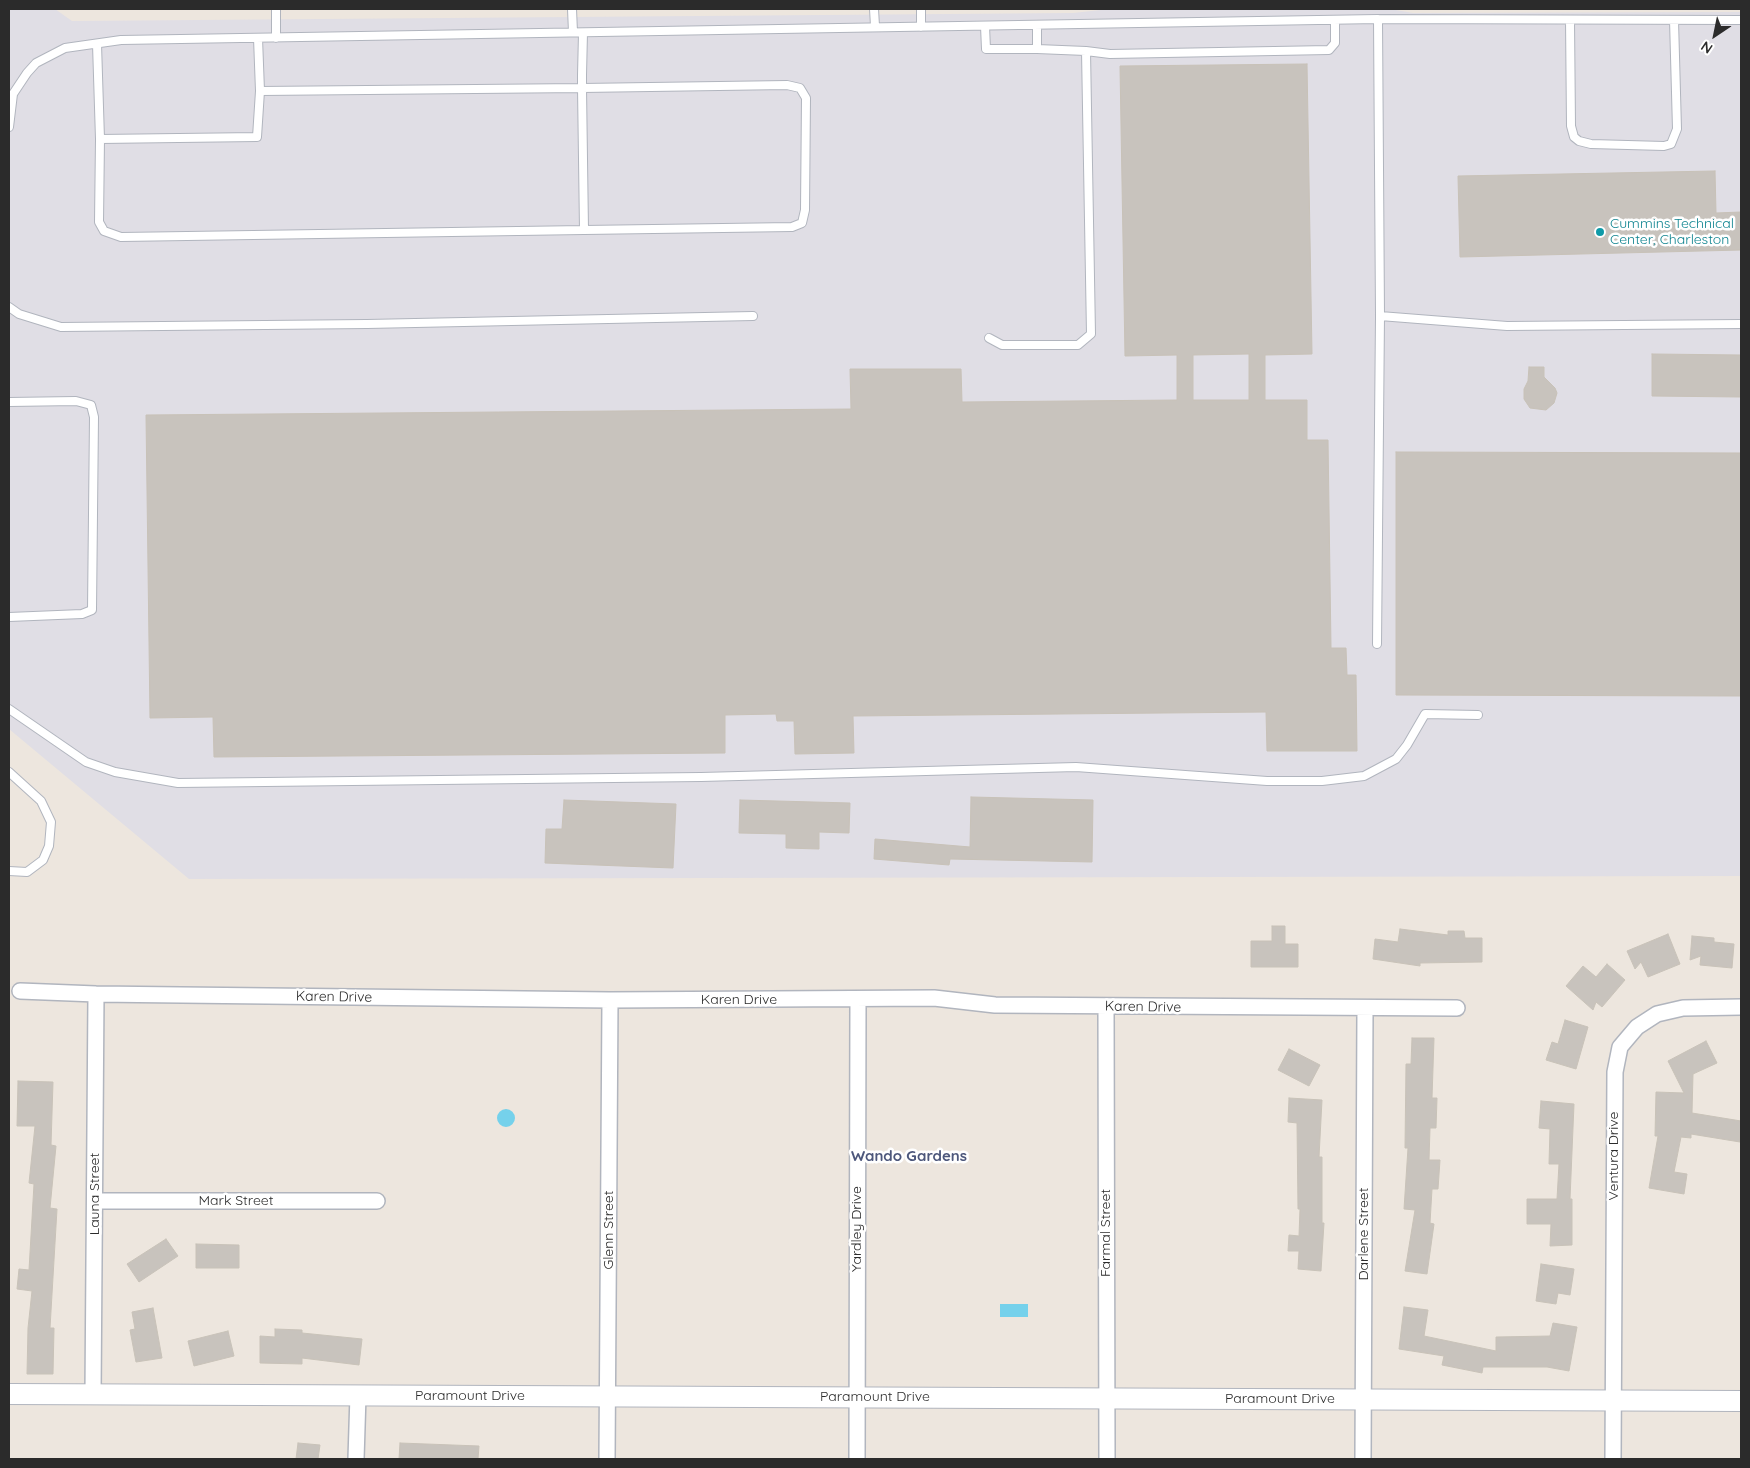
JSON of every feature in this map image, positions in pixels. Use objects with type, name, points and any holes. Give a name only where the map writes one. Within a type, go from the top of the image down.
[{"type":"street","name":"Karen Drive","points":[[20,991],[96,994],[610,1000],[934,998],[995,1005],[1365,1009],[1458,1008]]},
{"type":"street","name":"Launa Street","points":[[93,1394],[96,994]]},
{"type":"street","name":"Yardley Drive","points":[[857,1459],[858,999]]},
{"type":"street","name":"Glenn Street","points":[[607,1459],[610,1000]]},
{"type":"street","name":"Farmal Street","points":[[1106,1006],[1107,1459]]},
{"type":"street","name":"Ventura Drive","points":[[1613,1459],[1615,1072],[1620,1047],[1637,1027],[1657,1014],[1683,1008],[1741,1007]]},
{"type":"street","name":"Darlene Street","points":[[1363,1459],[1365,1009]]},
{"type":"street","name":"Mark Street","points":[[95,1201],[377,1201]]},
{"type":"street","name":"Paramount Drive","points":[[9,1394],[1741,1401]]},
{"type":"street","points":[[356,1459],[358,1395]]},
{"type":"lane","points":[[276,9],[276,38]]},
{"type":"lane","points":[[572,9],[573,32]]},
{"type":"lane","points":[[874,9],[875,26]]},
{"type":"lane","points":[[921,9],[921,27]]},
{"type":"lane","points":[[1377,644],[1380,316],[1378,19]]},
{"type":"lane","points":[[9,127],[14,94],[26,72],[36,63],[65,48],[120,40],[1378,19],[1741,20]]},
{"type":"lane","points":[[985,26],[986,49],[1037,49],[1110,54],[1329,50],[1335,44],[1335,20]]},
{"type":"lane","points":[[1570,20],[1572,126],[1574,137],[1580,142],[1590,144],[1664,146],[1672,144],[1677,129],[1674,20]]},
{"type":"lane","points":[[1037,25],[1037,49]]},
{"type":"lane","points":[[583,33],[584,230]]},
{"type":"lane","points":[[100,139],[256,137],[260,91],[258,38]]},
{"type":"lane","points":[[97,44],[100,139],[99,222],[104,231],[121,237],[792,227],[802,222],[805,210],[806,98],[800,88],[786,85],[260,91]]},
{"type":"lane","points":[[989,338],[1002,346],[1078,345],[1090,334],[1086,51]]},
{"type":"lane","points":[[9,306],[20,314],[61,327],[367,324],[753,316]]},
{"type":"lane","points":[[1380,316],[1507,326],[1741,324]]},
{"type":"lane","points":[[9,402],[76,401],[91,405],[94,418],[92,610],[82,614],[9,617]]},
{"type":"lane","points":[[9,710],[86,762],[115,772],[178,783],[701,777],[1076,767],[1267,781],[1322,781],[1364,776],[1396,759],[1407,745],[1424,714],[1478,715]]},
{"type":"lane","points":[[9,772],[41,801],[51,822],[49,846],[43,860],[27,872],[9,872]]},
{"type":"shaded area","points":[[9,9],[55,9],[72,21],[1073,13],[1110,9],[1390,9],[1413,13],[1741,12],[1741,876],[189,879],[9,729]]},
{"type":"water","points":[[506,1109],[512,1112],[515,1118],[512,1124],[506,1127],[500,1124],[497,1118],[500,1112]]},
{"type":"water","points":[[1000,1304],[1028,1304],[1028,1317],[1000,1317]]},
{"type":"building","points":[[1307,64],[1312,354],[1265,355],[1265,400],[1307,400],[1307,440],[1328,440],[1331,648],[1346,648],[1347,675],[1356,675],[1357,751],[1267,751],[1266,712],[853,716],[854,753],[795,754],[794,721],[777,721],[776,714],[725,715],[725,753],[214,757],[213,717],[150,718],[146,415],[851,409],[850,369],[961,369],[962,402],[1177,400],[1177,355],[1125,356],[1120,66]],"holes":[[[1249,354],[1249,400],[1193,400],[1193,355]]]},
{"type":"building","name":"Cummins Technical Center, Charleston","points":[[1715,171],[1716,213],[1741,212],[1741,250],[1460,257],[1458,176]]},
{"type":"building","points":[[1652,354],[1741,355],[1741,397],[1652,396]]},
{"type":"building","points":[[1529,367],[1544,367],[1544,377],[1555,388],[1557,393],[1554,403],[1546,410],[1530,408],[1524,399],[1524,389],[1528,381]]},
{"type":"building","points":[[1396,452],[1741,453],[1741,696],[1396,695]]},
{"type":"building","points":[[971,797],[1093,800],[1092,862],[950,859],[949,865],[874,859],[875,839],[970,847]]},
{"type":"building","points":[[564,800],[676,804],[673,868],[545,863],[546,829],[562,829]]},
{"type":"building","points":[[740,800],[850,803],[849,833],[819,832],[819,849],[786,848],[786,834],[739,833]]},
{"type":"building","points":[[1272,926],[1285,926],[1285,944],[1298,944],[1298,967],[1251,967],[1251,941],[1272,941]]},
{"type":"building","points":[[1400,929],[1448,935],[1448,931],[1464,931],[1465,938],[1482,938],[1482,962],[1420,963],[1420,966],[1373,959],[1375,939],[1398,942]]},
{"type":"building","points":[[1668,934],[1680,964],[1648,977],[1641,962],[1635,969],[1627,951]]},
{"type":"building","points":[[1692,936],[1714,938],[1714,942],[1734,944],[1732,968],[1700,965],[1701,956],[1690,960]]},
{"type":"building","points":[[1607,964],[1625,980],[1602,1007],[1596,1002],[1593,1010],[1566,986],[1583,966],[1596,977]]},
{"type":"building","points":[[1565,1020],[1588,1027],[1576,1069],[1546,1060],[1552,1042],[1558,1044]]},
{"type":"building","points":[[1412,1038],[1434,1038],[1432,1098],[1437,1098],[1436,1128],[1430,1128],[1429,1160],[1440,1160],[1438,1189],[1432,1189],[1430,1223],[1434,1224],[1427,1274],[1405,1271],[1415,1210],[1404,1209],[1408,1148],[1405,1148],[1406,1064],[1411,1064]]},
{"type":"building","points":[[1706,1041],[1717,1063],[1693,1074],[1692,1113],[1741,1121],[1740,1142],[1691,1134],[1691,1138],[1681,1137],[1674,1172],[1687,1174],[1684,1194],[1649,1188],[1658,1136],[1655,1136],[1656,1092],[1684,1093],[1668,1061]]},
{"type":"building","points":[[1289,1049],[1320,1065],[1309,1086],[1278,1070]]},
{"type":"building","points":[[18,1081],[53,1082],[51,1145],[56,1146],[50,1208],[57,1209],[50,1328],[54,1328],[53,1374],[27,1374],[28,1328],[32,1291],[17,1289],[19,1269],[29,1270],[34,1184],[29,1183],[35,1126],[17,1126]]},
{"type":"building","points":[[1289,1098],[1322,1100],[1319,1157],[1322,1157],[1322,1223],[1324,1223],[1321,1271],[1298,1269],[1299,1251],[1288,1251],[1289,1235],[1299,1236],[1300,1209],[1298,1209],[1297,1123],[1288,1122]]},
{"type":"building","points":[[1541,1101],[1574,1104],[1570,1199],[1572,1199],[1572,1245],[1550,1246],[1551,1224],[1527,1224],[1527,1199],[1557,1199],[1559,1164],[1549,1164],[1550,1129],[1539,1128]]},
{"type":"building","points":[[166,1239],[178,1256],[139,1282],[127,1264]]},
{"type":"building","points":[[196,1244],[239,1245],[239,1268],[196,1268]]},
{"type":"building","points":[[1541,1264],[1574,1269],[1570,1295],[1558,1293],[1556,1304],[1536,1301]]},
{"type":"building","points":[[1404,1307],[1428,1310],[1424,1336],[1496,1351],[1496,1337],[1550,1336],[1553,1323],[1577,1327],[1569,1371],[1547,1367],[1483,1367],[1482,1373],[1442,1365],[1444,1356],[1399,1349]]},
{"type":"building","points":[[153,1308],[162,1358],[136,1362],[130,1330],[135,1329],[132,1312]]},
{"type":"building","points":[[275,1329],[302,1330],[302,1333],[362,1339],[359,1365],[302,1358],[302,1364],[260,1363],[260,1336],[275,1337]]},
{"type":"building","points":[[228,1331],[234,1356],[194,1366],[188,1341]]},
{"type":"building","points":[[298,1443],[320,1445],[318,1459],[296,1459]]},
{"type":"building","points":[[400,1443],[479,1446],[478,1459],[399,1459]]},
{"type":"place","name":"Cummins Technical Center, Charleston","points":[[1600,232]]},
{"type":"district","name":"Wando Gardens","points":[[909,1156]]}]
